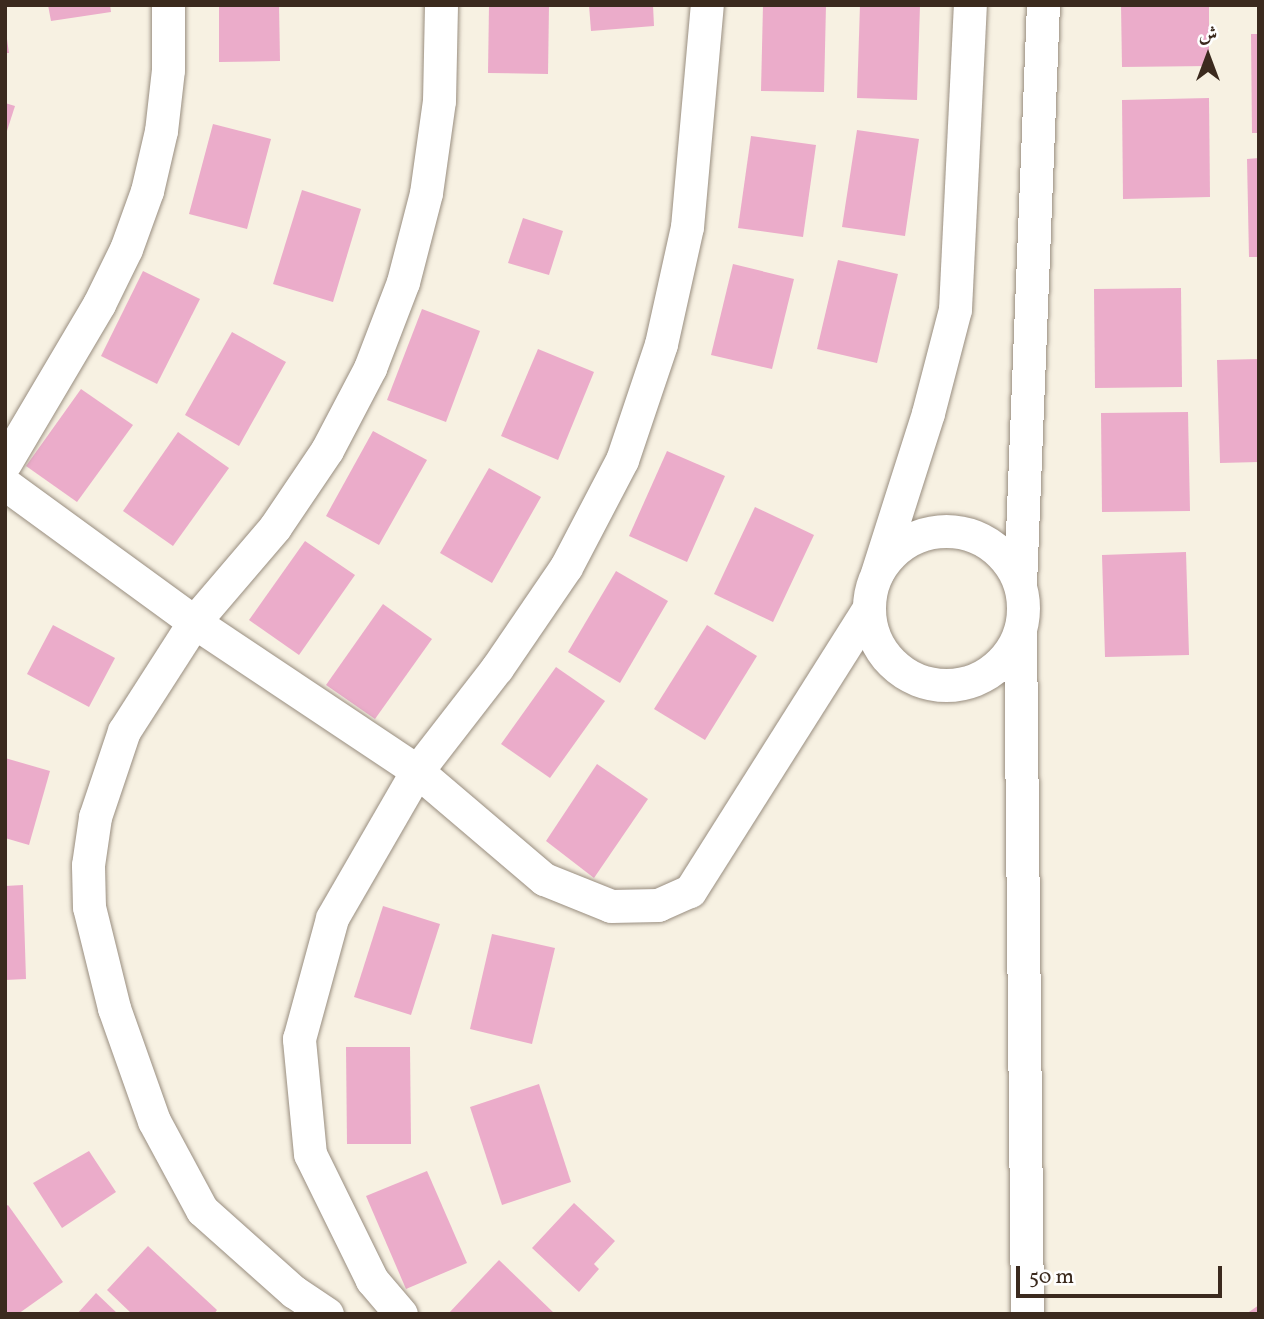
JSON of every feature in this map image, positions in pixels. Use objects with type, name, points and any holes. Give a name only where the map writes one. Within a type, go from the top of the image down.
[{"type":"street","points":[[5,463],[66,355],[99,304],[126,249],[147,191],[161,131],[168,70],[168,5]]},
{"type":"street","points":[[327,1314],[294,1292],[202,1210],[154,1121],[114,1008],[89,907],[88,865],[95,817],[124,732],[194,621],[275,527],[327,450],[370,368],[403,282],[426,193],[439,101],[441,5]]},
{"type":"street","points":[[401,1314],[372,1280],[310,1153],[299,1039],[332,918],[417,771],[497,668],[566,567],[622,460],[661,344],[687,227],[707,5]]},
{"type":"street","points":[[5,484],[194,621],[417,771],[544,879],[611,906],[658,905],[690,891],[868,609],[928,413],[955,309],[970,5]]},
{"type":"street","points":[[1027,1314],[1020,632],[1024,608],[1020,584],[1042,5]]},
{"type":"street","points":[[877,573],[892,552],[914,538],[939,531],[965,533],[989,543],[1008,561],[1020,584]]},
{"type":"street","points":[[868,609],[872,633],[883,654],[901,671],[922,682],[946,686],[970,682],[992,671],[1001,663],[1020,632]]},
{"type":"building","points":[[48,5],[110,5],[111,12],[51,21]]},
{"type":"building","points":[[219,5],[279,5],[280,61],[219,62]]},
{"type":"building","points":[[489,5],[549,5],[548,74],[488,73]]},
{"type":"building","points":[[589,5],[653,5],[654,26],[591,31]]},
{"type":"building","points":[[763,5],[826,5],[824,92],[761,91]]},
{"type":"building","points":[[860,5],[920,6],[917,100],[857,98]]},
{"type":"building","points":[[1121,5],[1209,5],[1209,66],[1122,67]]},
{"type":"building","points":[[5,25],[9,53],[5,53]]},
{"type":"building","points":[[1251,34],[1259,34],[1259,133],[1252,133]]},
{"type":"building","points":[[1209,98],[1210,197],[1123,199],[1122,100]]},
{"type":"building","points":[[5,103],[15,106],[6,134],[5,134]]},
{"type":"building","points":[[213,124],[271,139],[247,229],[189,214]]},
{"type":"building","points":[[857,130],[919,139],[905,236],[842,227]]},
{"type":"building","points":[[751,136],[816,145],[803,237],[738,228]]},
{"type":"building","points":[[1259,158],[1259,257],[1249,257],[1247,159]]},
{"type":"building","points":[[302,190],[361,209],[333,302],[273,284]]},
{"type":"building","points":[[523,218],[563,231],[549,275],[508,263]]},
{"type":"building","points":[[838,260],[898,274],[877,363],[817,349]]},
{"type":"building","points":[[733,264],[794,279],[772,369],[711,355]]},
{"type":"building","points":[[143,271],[200,299],[157,384],[101,356]]},
{"type":"building","points":[[1181,288],[1182,387],[1095,388],[1094,289]]},
{"type":"building","points":[[422,309],[480,331],[446,422],[387,400]]},
{"type":"building","points":[[232,332],[286,362],[239,446],[185,415]]},
{"type":"building","points":[[538,349],[594,372],[558,460],[501,436]]},
{"type":"building","points":[[1259,359],[1259,462],[1220,463],[1217,360]]},
{"type":"building","points":[[81,389],[133,425],[77,502],[26,466]]},
{"type":"building","points":[[1188,412],[1190,511],[1102,512],[1101,413]]},
{"type":"building","points":[[373,431],[427,460],[379,545],[326,516]]},
{"type":"building","points":[[178,432],[229,468],[173,546],[123,511]]},
{"type":"building","points":[[667,451],[725,476],[687,562],[629,536]]},
{"type":"building","points":[[489,468],[541,497],[492,583],[440,553]]},
{"type":"building","points":[[755,507],[814,535],[773,622],[714,594]]},
{"type":"building","points":[[305,541],[355,575],[299,655],[249,620]]},
{"type":"building","points":[[1186,552],[1189,655],[1105,657],[1102,555]]},
{"type":"building","points":[[616,571],[668,601],[620,683],[568,652]]},
{"type":"building","points":[[383,604],[432,639],[375,719],[326,685]]},
{"type":"building","points":[[53,625],[115,658],[89,707],[27,674]]},
{"type":"building","points":[[707,625],[757,656],[705,740],[654,709]]},
{"type":"building","points":[[556,667],[605,701],[550,778],[501,744]]},
{"type":"building","points":[[5,758],[50,771],[29,845],[5,838]]},
{"type":"building","points":[[597,764],[648,799],[594,878],[546,841]]},
{"type":"building","points":[[23,885],[26,979],[5,980],[5,886]]},
{"type":"building","points":[[383,906],[440,924],[411,1015],[354,997]]},
{"type":"building","points":[[492,934],[555,948],[532,1044],[470,1029]]},
{"type":"building","points":[[346,1047],[410,1047],[411,1144],[347,1144]]},
{"type":"building","points":[[539,1084],[571,1182],[502,1205],[470,1107]]},
{"type":"building","points":[[89,1151],[116,1192],[62,1228],[33,1183]]},
{"type":"building","points":[[427,1171],[467,1263],[406,1289],[366,1196]]},
{"type":"building","points":[[574,1203],[615,1241],[594,1264],[599,1269],[579,1292],[532,1248]]},
{"type":"building","points":[[8,1205],[63,1282],[18,1314],[5,1314],[5,1207]]},
{"type":"building","points":[[148,1246],[217,1310],[214,1314],[132,1314],[107,1290]]},
{"type":"building","points":[[499,1260],[555,1314],[448,1314]]},
{"type":"building","points":[[96,1293],[118,1314],[77,1314]]},
{"type":"building","points":[[1259,1305],[1259,1314],[1246,1314]]}]
